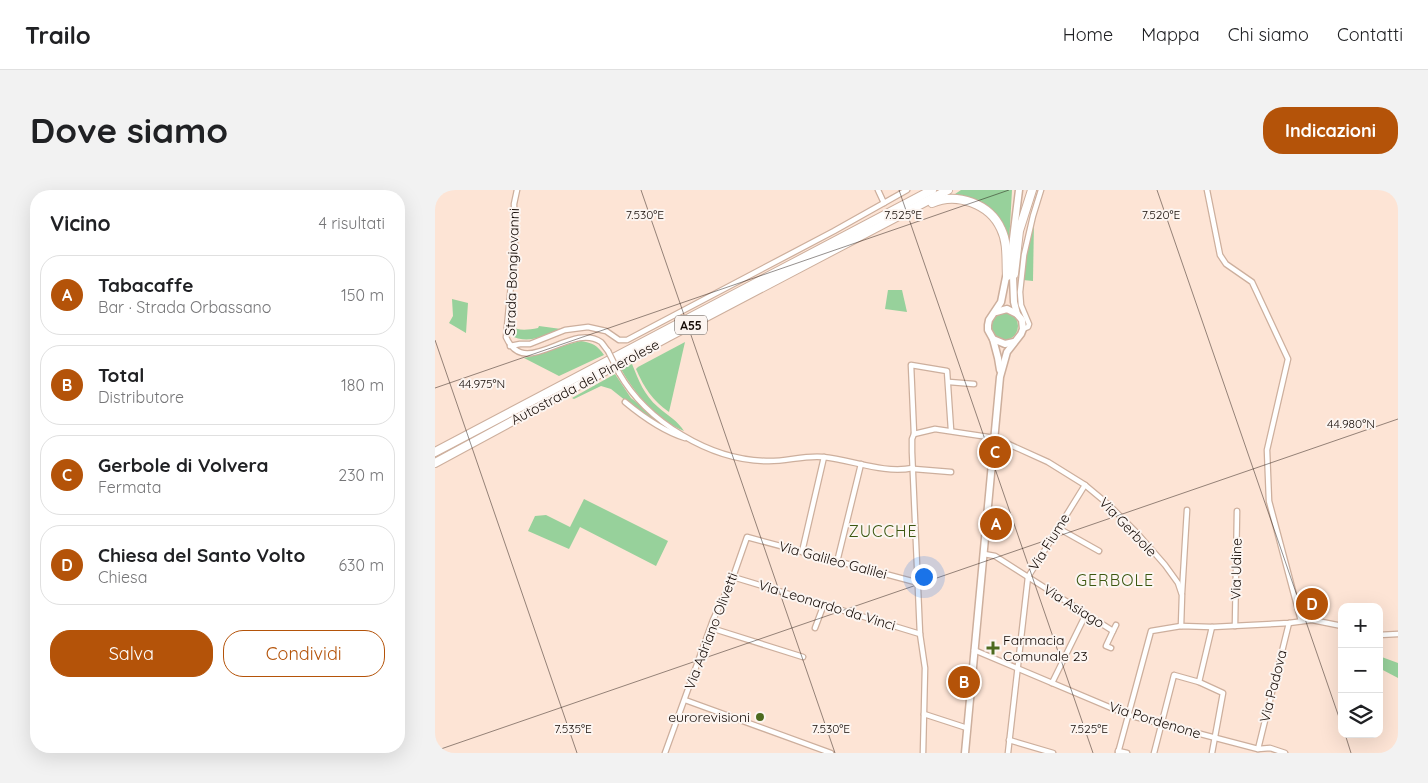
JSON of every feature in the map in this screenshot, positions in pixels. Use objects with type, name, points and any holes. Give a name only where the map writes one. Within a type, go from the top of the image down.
[{"type":"highway","points":[[883,216],[925,190]]},
{"type":"highway","name":"Autostrada del Pinerolese","points":[[435,452],[933,190]]},
{"type":"highway","name":"Autostrada del Pinerolese","points":[[435,463],[948,190]]},
{"type":"highway","points":[[1010,275],[1019,231],[1032,190]]},
{"type":"highway","points":[[891,221],[938,200],[952,198],[979,205],[993,216],[1002,230],[1010,275]]},
{"type":"main road","points":[[1017,314],[1010,275],[1019,190]]},
{"type":"main road","points":[[1000,377],[998,358],[988,325],[1001,302],[1010,275]]},
{"type":"main road","points":[[993,339],[1005,344],[1013,342],[1018,339],[1023,329],[1022,320],[1017,314],[1007,309],[996,312]]},
{"type":"main road","points":[[965,753],[1000,377],[1006,355],[1013,342]]},
{"type":"street","name":"Strada Bongiovanni","points":[[517,190],[514,204],[515,243],[506,337],[510,346],[518,352],[535,352],[577,338],[590,338],[601,342],[627,386],[637,399],[667,424],[691,440],[715,452],[767,462],[824,457],[885,468],[951,472]]},
{"type":"street","points":[[878,190],[880,198],[884,203]]},
{"type":"street","points":[[510,346],[530,344],[565,330],[588,327],[606,330],[619,340],[627,340],[907,190]]},
{"type":"street","points":[[1023,329],[1028,327],[1029,324],[1021,305],[1020,292],[1023,255],[1041,190]]},
{"type":"street","points":[[1207,190],[1220,255],[1226,264],[1252,282],[1288,359],[1268,444],[1268,484],[1269,501],[1301,621]]},
{"type":"street","points":[[923,753],[925,668],[920,634],[919,583],[911,452],[914,434],[911,365],[947,371],[951,430]]},
{"type":"street","points":[[949,382],[974,384]]},
{"type":"street","points":[[625,402],[647,419],[673,434],[691,440]]},
{"type":"street","name":"Via Gerbole","points":[[914,434],[935,429],[995,438],[1048,462],[1085,485],[1109,505],[1137,533],[1178,583],[1181,595],[1181,626]]},
{"type":"street","points":[[802,552],[824,457]]},
{"type":"street","points":[[837,562],[861,464]]},
{"type":"street","name":"Via Fiume","points":[[1008,753],[1028,577],[1085,485]]},
{"type":"street","points":[[1181,595],[1187,510]]},
{"type":"street","name":"Via Udine","points":[[1235,626],[1237,512]]},
{"type":"street","points":[[1058,528],[1099,551]]},
{"type":"street","name":"Via Galileo Galilei","points":[[747,537],[919,583]]},
{"type":"street","name":"Via Adriano Olivetti","points":[[665,753],[747,537]]},
{"type":"street","name":"Via Asiago","points":[[984,554],[995,556],[1113,631]]},
{"type":"street","name":"Via Leonardo da Vinci","points":[[733,576],[920,634]]},
{"type":"street","points":[[815,628],[824,604]]},
{"type":"street","points":[[1052,683],[1086,614]]},
{"type":"street","points":[[1127,753],[1118,752],[1151,631],[1181,626],[1212,628],[1317,620],[1338,625]]},
{"type":"street","name":"Via Padova","points":[[1258,749],[1289,623]]},
{"type":"street","name":"Via Asiago","points":[[1111,648],[1106,646],[1115,625]]},
{"type":"street","points":[[711,628],[803,657]]},
{"type":"street","points":[[1199,682],[1212,628]]},
{"type":"street","points":[[1383,635],[1398,634]]},
{"type":"street","name":"Via Pordenone","points":[[974,650],[1128,715],[1258,749],[1270,748],[1285,753]]},
{"type":"street","points":[[1154,753],[1174,675],[1199,682],[1223,693],[1212,753]]},
{"type":"street","points":[[685,700],[831,753]]},
{"type":"street","points":[[924,714],[967,728]]},
{"type":"street","points":[[1009,740],[1053,753]]},
{"type":"green space","points":[[961,190],[1012,190],[1009,244],[994,214],[952,196]]},
{"type":"green space","points":[[1034,220],[1033,281],[1023,280],[1025,253]]},
{"type":"green space","points":[[888,290],[902,290],[907,312],[885,309]]},
{"type":"green space","points":[[452,299],[468,303],[466,333],[449,323],[453,316]]},
{"type":"green space","points":[[1004,312],[1014,316],[1018,326],[1014,336],[1004,340],[994,336],[990,326],[994,316]]},
{"type":"green space","points":[[509,326],[523,330],[538,328],[539,326],[561,329],[541,337],[523,339],[509,335]]},
{"type":"green space","points":[[581,341],[594,345],[604,355],[559,376],[524,358],[539,354]]},
{"type":"green space","points":[[685,342],[669,412],[649,394],[636,369]]},
{"type":"green space","points":[[632,364],[649,398],[676,421],[684,431],[656,413],[633,388],[621,369]]},
{"type":"green space","points":[[615,374],[631,398],[670,430],[641,413],[611,389],[601,386],[574,399],[572,398]]},
{"type":"green space","points":[[584,499],[668,541],[656,566],[580,527],[569,549],[528,531],[535,516],[546,515],[570,527]]},
{"type":"green space","points":[[1383,657],[1398,663],[1398,678],[1383,670]]},
{"type":"place","name":"Gerbole di Volvera","points":[[995,452]]},
{"type":"place","name":"Tabacaffe","points":[[996,524]]},
{"type":"place","name":"Chiesa del Santo Volto","points":[[1312,604]]},
{"type":"place","name":"Farmacia Comunale 23","points":[[993,648]]},
{"type":"place","name":"Total","points":[[964,682]]},
{"type":"place","name":"eurorevisioni","points":[[760,717]]},
{"type":"district","name":"ZUCCHE","points":[[883,531]]},
{"type":"district","name":"GERBOLE","points":[[1115,580]]}]
